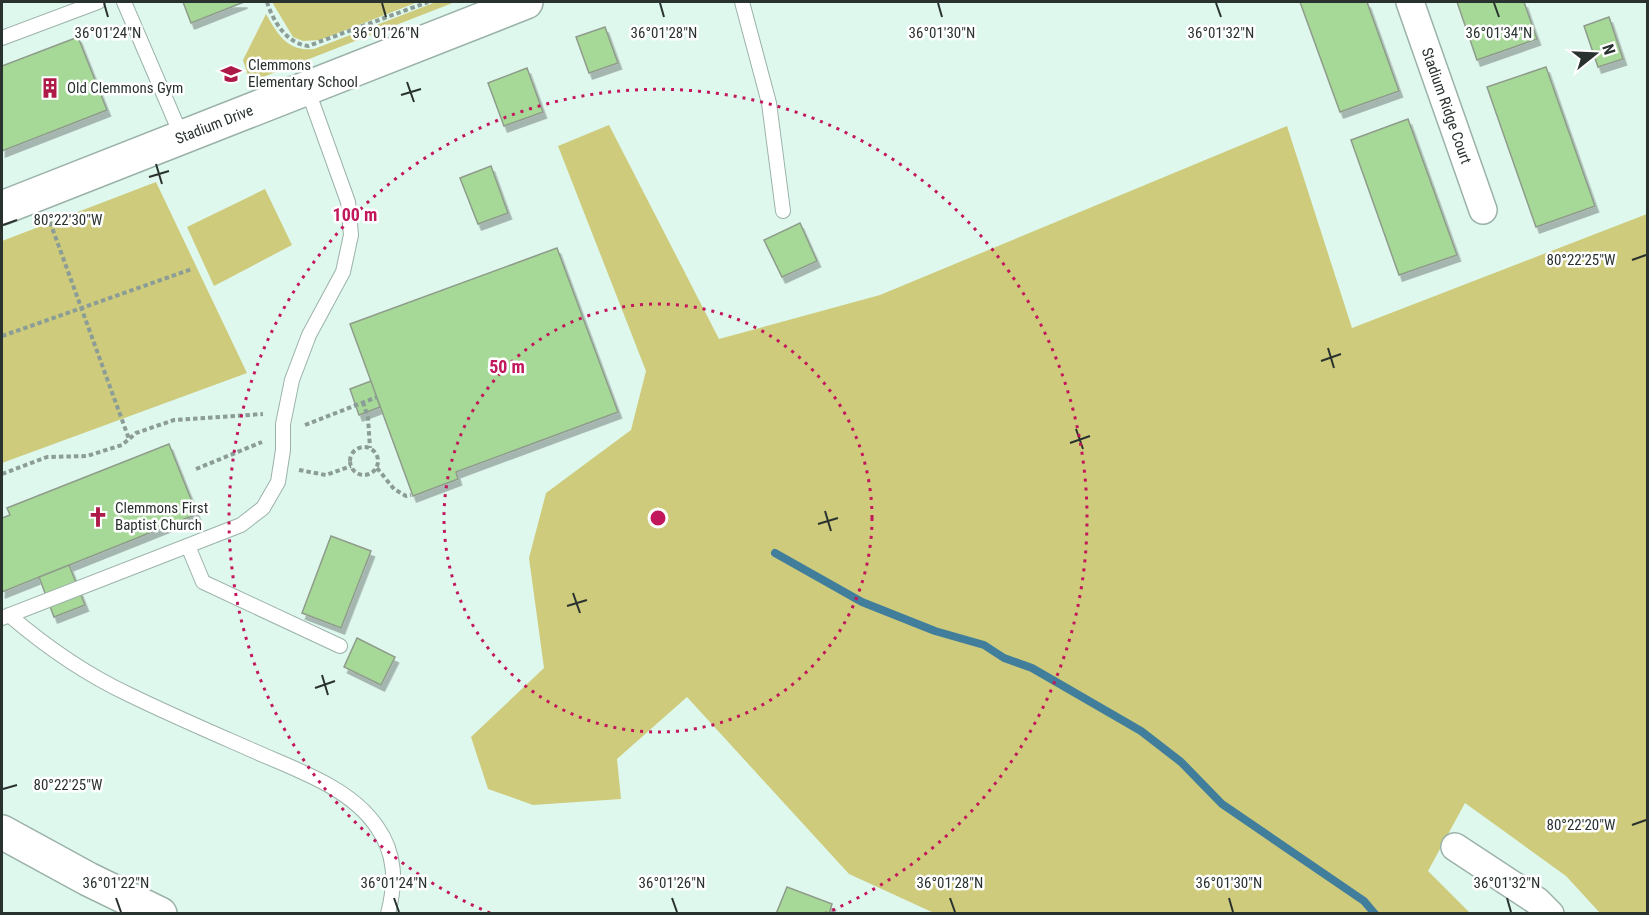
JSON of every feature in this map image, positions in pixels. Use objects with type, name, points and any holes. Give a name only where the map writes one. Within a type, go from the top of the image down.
[{"type":"street","name":"Stadium Drive","points":[[2,208],[526,2]]},
{"type":"street","name":"Stadium Ridge Court","points":[[1410,2],[1483,210]]},
{"type":"street","points":[[2,832],[150,912]]},
{"type":"street","points":[[1455,848],[1537,901],[1550,914]]},
{"type":"lane","points":[[2,38],[98,2]]},
{"type":"lane","points":[[124,2],[182,137]]},
{"type":"lane","points":[[742,2],[769,103],[783,211]]},
{"type":"lane","points":[[5,616],[241,525],[263,508],[278,482],[283,450],[283,424],[292,380],[309,334],[343,272],[351,234],[348,202],[307,87]]},
{"type":"lane","points":[[188,546],[203,582],[340,645]]},
{"type":"lane","points":[[5,616],[45,644],[127,694],[320,781],[363,810],[377,826],[392,859],[394,881],[388,914]]},
{"type":"path","points":[[267,2],[284,34],[295,44],[308,46],[428,2]]},
{"type":"path","points":[[39,193],[129,439]]},
{"type":"path","points":[[2,336],[192,269]]},
{"type":"path","points":[[304,426],[376,397]]},
{"type":"path","points":[[363,402],[368,418],[370,448]]},
{"type":"path","points":[[2,474],[47,457],[87,456],[122,445],[136,433],[174,420],[264,414]]},
{"type":"path","points":[[196,469],[268,440]]},
{"type":"path","points":[[359,447],[370,448],[375,449],[381,463],[369,476],[353,473],[348,459],[359,447]]},
{"type":"path","points":[[327,475],[351,466]]},
{"type":"path","points":[[377,468],[394,489],[406,496],[411,495]]},
{"type":"shaded area","points":[[272,2],[418,2],[320,40],[303,41],[293,37]]},
{"type":"shaded area","points":[[436,2],[455,2],[250,82],[243,60],[266,14],[275,29],[291,45],[297,48],[314,49]]},
{"type":"shaded area","points":[[609,125],[719,339],[880,295],[1287,126],[1352,328],[1647,214],[1647,913],[1600,913],[1566,876],[1465,803],[1428,871],[1470,913],[934,913],[849,874],[687,697],[617,759],[621,799],[533,805],[488,789],[471,737],[544,668],[529,558],[546,493],[631,430],[646,371],[558,146]]},
{"type":"shaded area","points":[[156,182],[247,373],[2,463],[2,241]]},
{"type":"shaded area","points":[[265,189],[292,245],[214,286],[187,227]]},
{"type":"building","points":[[183,2],[244,2],[191,23]]},
{"type":"building","points":[[1300,2],[1367,2],[1399,91],[1340,112]]},
{"type":"building","points":[[1457,2],[1524,2],[1537,39],[1477,60]]},
{"type":"building","points":[[1609,17],[1623,59],[1598,67],[1584,26]]},
{"type":"building","points":[[605,27],[618,63],[589,73],[576,37]]},
{"type":"building","name":"Old Clemmons Gym","points":[[78,37],[107,110],[2,151],[2,66]]},
{"type":"building","points":[[1546,67],[1595,206],[1536,227],[1487,87]]},
{"type":"building","points":[[527,68],[543,112],[504,126],[488,83]]},
{"type":"building","points":[[1408,119],[1457,255],[1399,275],[1351,140]]},
{"type":"building","points":[[491,166],[508,213],[478,224],[460,178]]},
{"type":"building","points":[[800,223],[817,261],[782,277],[764,240]]},
{"type":"building","points":[[557,248],[618,412],[456,472],[458,479],[413,496],[350,324]]},
{"type":"building","points":[[371,381],[380,407],[359,415],[350,389]]},
{"type":"building","name":"Clemmons First Baptist Church","points":[[169,444],[197,514],[2,592],[2,518],[10,515],[7,508]]},
{"type":"building","points":[[331,536],[371,551],[341,628],[302,613]]},
{"type":"building","points":[[69,565],[85,605],[54,617],[39,577]]},
{"type":"building","points":[[357,638],[395,657],[381,685],[344,667]]},
{"type":"building","points":[[787,887],[832,904],[829,914],[776,914]]},
{"type":"waterway","points":[[775,553],[862,602],[935,631],[984,645],[1004,658],[1032,668],[1141,731],[1181,762],[1222,804],[1364,901],[1375,914]]},
{"type":"place","name":"Clemmons Elementary School","points":[[231,74]]},
{"type":"place","name":"Old Clemmons Gym","points":[[50,88]]},
{"type":"place","name":"Clemmons First Baptist Church","points":[[98,517]]}]
